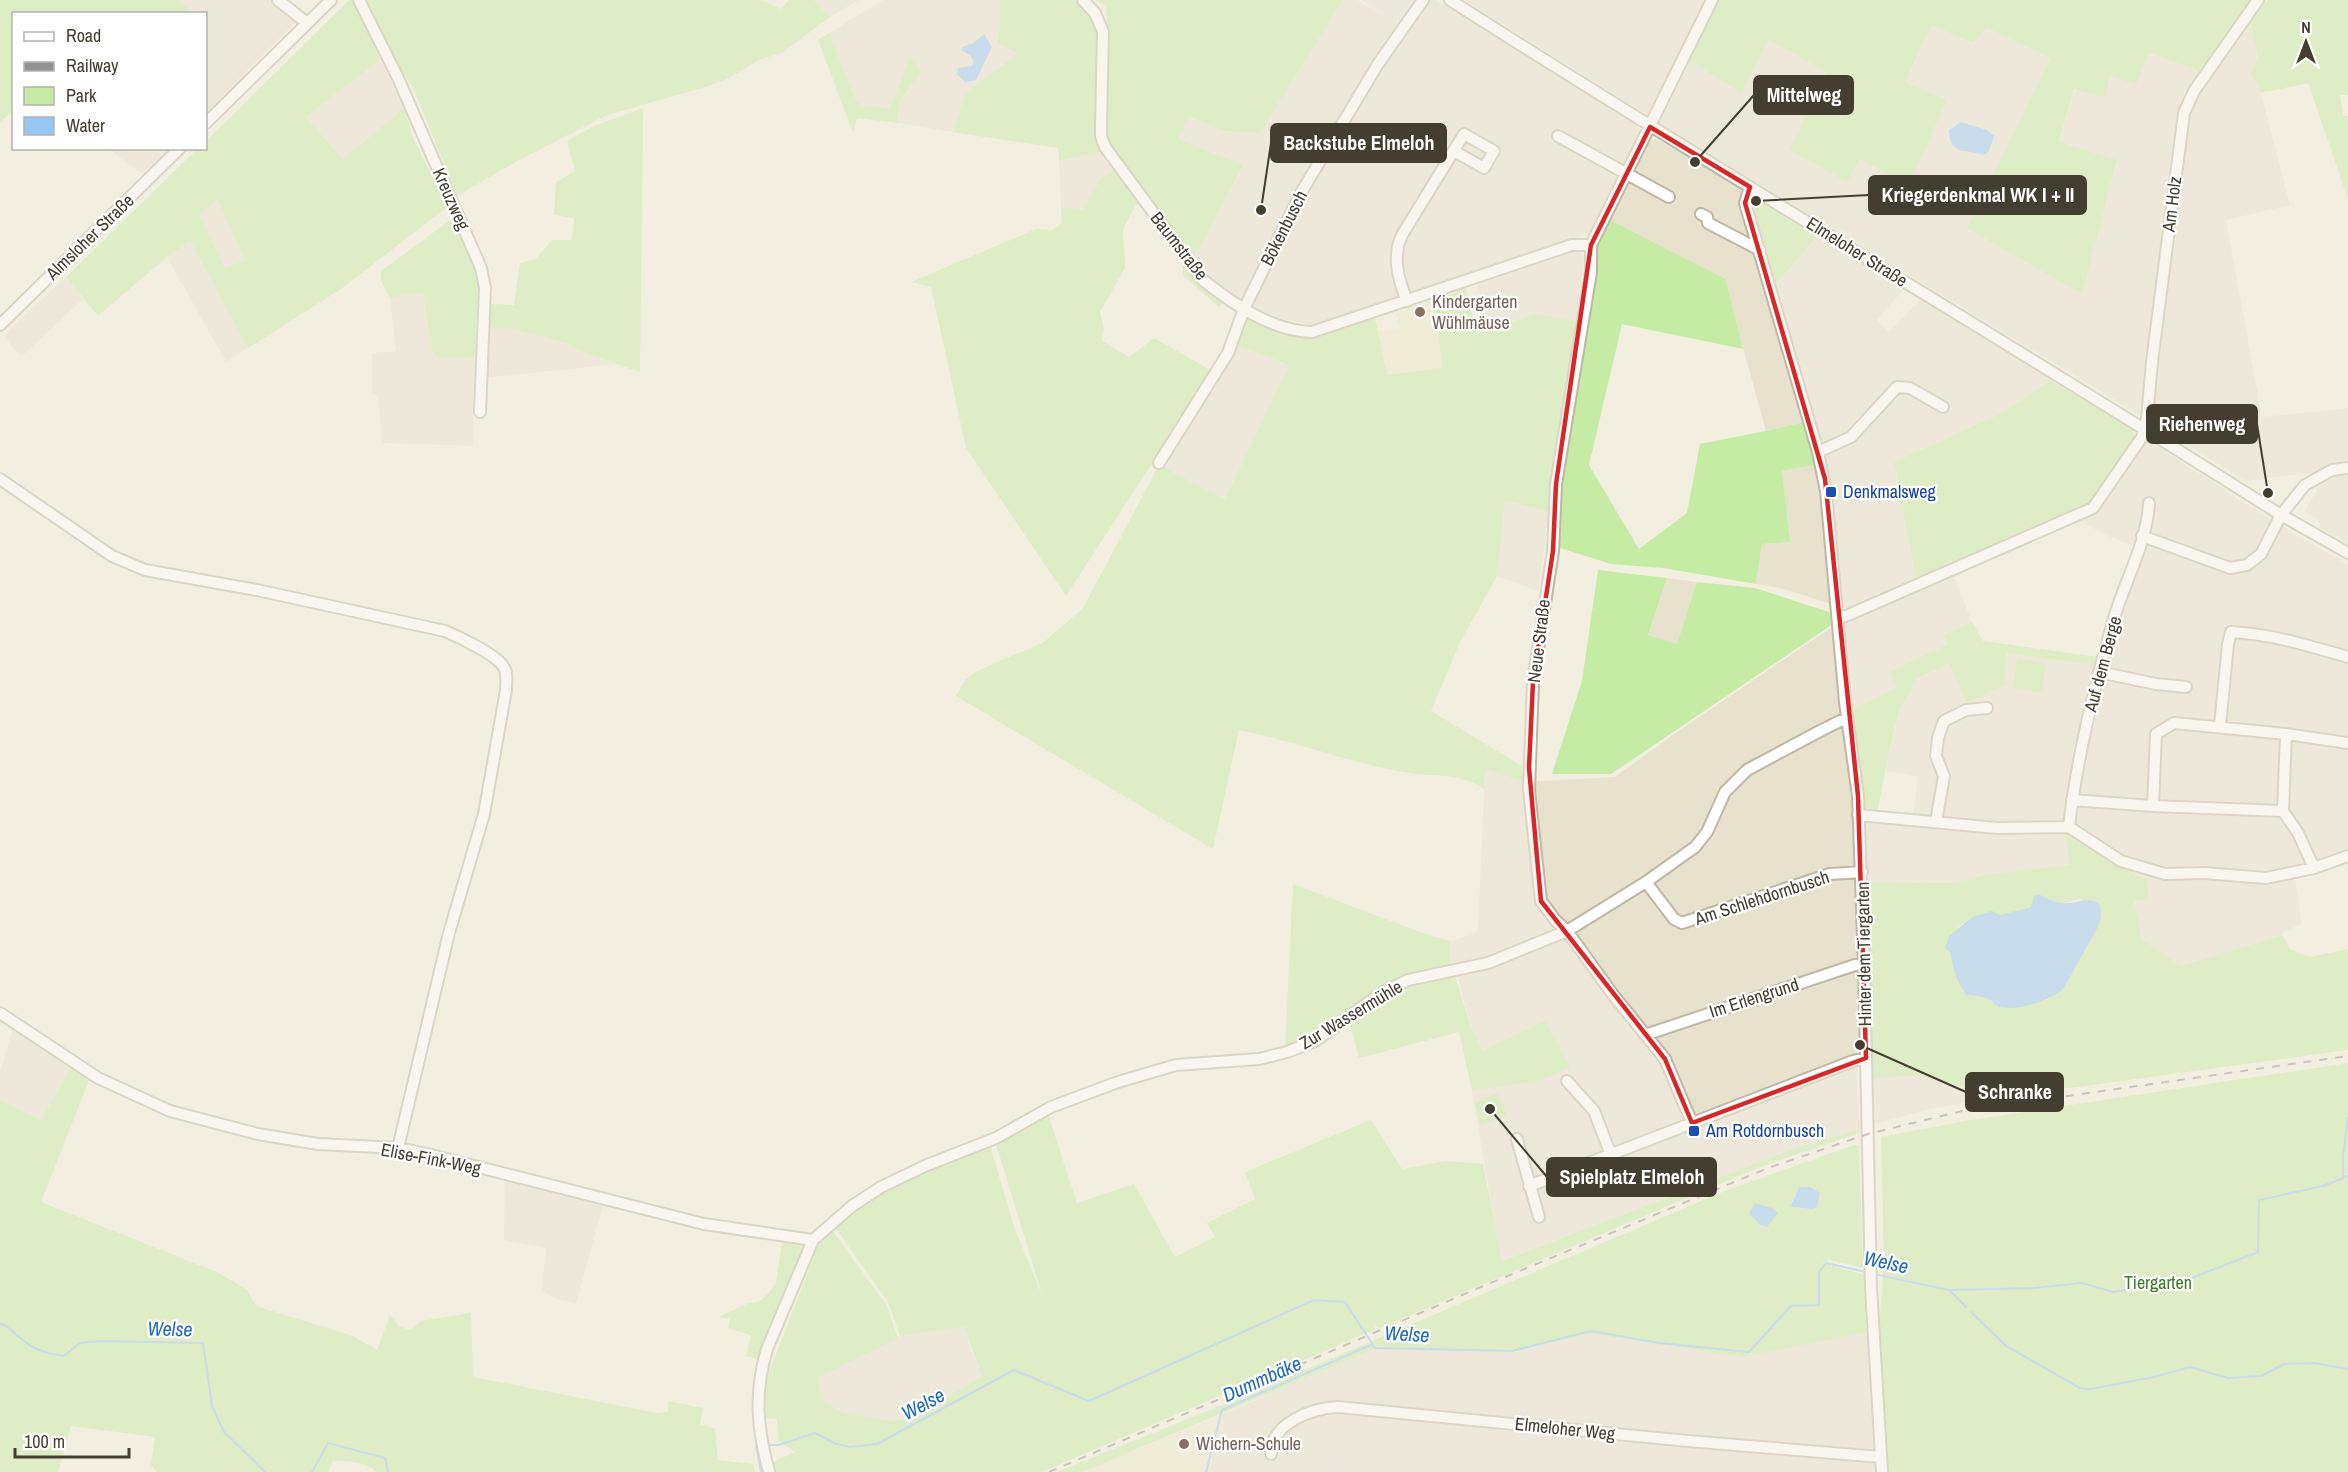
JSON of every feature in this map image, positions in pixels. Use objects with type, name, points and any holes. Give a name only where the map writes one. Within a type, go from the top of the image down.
[{"type":"street","points":[[278,0],[307,23]]},
{"type":"street","points":[[207,122],[331,0]]},
{"type":"street","name":"Kreuzweg","points":[[359,0],[400,82],[481,268],[485,288],[480,412]]},
{"type":"street","name":"Baumstraße","points":[[1083,0],[1095,13],[1103,32],[1101,136],[1105,147],[1203,280],[1244,309],[1267,321],[1298,332],[1312,332],[1572,245],[1591,245]]},
{"type":"street","name":"Bökenbusch","points":[[1159,463],[1228,353],[1244,309],[1302,191],[1378,64],[1423,0]]},
{"type":"street","name":"Elmeloher Straße","points":[[1450,0],[1650,127],[2143,428],[2281,515],[2348,553]]},
{"type":"street","points":[[1697,0],[1710,3]]},
{"type":"street","name":"Am Holz","points":[[2143,428],[2184,113],[2194,91],[2258,0]]},
{"type":"street","name":"Neue Straße","points":[[1692,1123],[1665,1059],[1567,931],[1541,901],[1529,768],[1533,682],[1552,551],[1556,484],[1591,272],[1591,245],[1710,3]]},
{"type":"street","points":[[1558,136],[1670,197]]},
{"type":"street","name":"Almsloher Straße","points":[[0,325],[178,150]]},
{"type":"street","points":[[1407,300],[1397,268],[1397,245],[1454,151]]},
{"type":"street","points":[[1750,187],[1745,203],[1818,452],[1827,491],[1838,617],[1846,616],[2093,508],[2142,437],[2143,428]]},
{"type":"street","points":[[1701,214],[1707,217],[1708,223],[1760,250]]},
{"type":"street","points":[[1818,452],[1851,436],[1897,387],[1910,388],[1943,407]]},
{"type":"street","points":[[2142,537],[2230,568],[2247,565],[2261,554],[2281,515],[2305,484],[2332,470],[2348,468]]},
{"type":"street","points":[[0,480],[112,556],[146,570],[257,590],[445,631],[469,642],[503,664],[506,673],[506,690],[484,814],[449,933],[398,1148]]},
{"type":"street","name":"Auf dem Berge","points":[[2069,827],[2075,774],[2099,672],[2142,537],[2149,503]]},
{"type":"street","name":"Hinter dem Tiergarten","points":[[1838,617],[1862,872],[1871,1284],[1882,1472]]},
{"type":"street","points":[[2220,726],[2231,632],[2254,633],[2297,642],[2348,657]]},
{"type":"street","points":[[2099,672],[2156,684],[2186,687]]},
{"type":"street","points":[[1936,822],[1944,776],[1936,756],[1938,738],[1944,721],[1966,710],[1987,708]]},
{"type":"street","name":"Zur Wassermühle","points":[[813,1240],[852,1206],[881,1187],[927,1165],[996,1138],[1050,1107],[1154,1070],[1176,1065],[1260,1059],[1287,1052],[1315,1041],[1383,992],[1408,980],[1488,963],[1567,931],[1646,882],[1700,843],[1725,792],[1747,770],[1830,726],[1848,720]]},
{"type":"street","points":[[2153,806],[2156,734],[2174,723],[2220,726],[2348,743]]},
{"type":"street","points":[[2286,734],[2283,811],[2298,832],[2314,868]]},
{"type":"street","points":[[2072,800],[2283,811]]},
{"type":"street","points":[[1858,815],[1997,828],[2069,827],[2121,861],[2165,873],[2204,873],[2266,878],[2314,868],[2348,856]]},
{"type":"street","name":"Am Schlehdornbusch","points":[[1646,882],[1674,919],[1682,922],[1830,874],[1862,872]]},
{"type":"street","name":"Im Erlengrund","points":[[1645,1035],[1855,964],[1864,964]]},
{"type":"street","name":"Elise-Fink-Weg","points":[[0,1013],[98,1078],[170,1111],[258,1134],[318,1144],[398,1148],[704,1224],[813,1240]]},
{"type":"street","points":[[1529,1186],[1853,1061],[1866,1058]]},
{"type":"street","points":[[1567,1081],[1594,1111],[1611,1155]]},
{"type":"street","points":[[1517,1138],[1539,1216]]},
{"type":"street","points":[[769,1472],[758,1428],[757,1403],[762,1368],[767,1349],[813,1240]]},
{"type":"street","name":"Elmeloher Weg","points":[[1271,1454],[1272,1440],[1287,1425],[1311,1412],[1338,1407],[1881,1457]]},
{"type":"highlighted area","points":[[1650,127],[1750,187],[1745,203],[1825,479],[1858,796],[1866,1058],[1692,1123],[1665,1059],[1541,901],[1529,768],[1533,682],[1553,551],[1556,484],[1591,245]]},
{"type":"shaded area","points":[[177,0],[272,0],[298,20],[207,111],[207,12],[186,12],[190,9]]},
{"type":"shaded area","points":[[814,0],[859,0],[830,17]]},
{"type":"shaded area","points":[[883,0],[999,0],[998,43],[1019,54],[965,93],[953,132],[898,123],[899,102],[921,73],[910,55],[890,108],[864,106],[857,102],[829,33]]},
{"type":"shaded area","points":[[1343,0],[1357,0],[1399,24],[1414,0],[1436,0],[1636,125],[1639,129],[1638,134],[1590,233],[1312,325],[1274,317],[1230,297],[1213,283],[1191,257],[1201,245],[1243,166],[1178,139],[1189,115],[1224,131],[1260,133]]},
{"type":"shaded area","points":[[1361,0],[1413,0],[1400,19],[1398,18],[1395,22]]},
{"type":"shaded area","points":[[1465,0],[1705,0],[1650,115],[1647,115]]},
{"type":"shaded area","points":[[2247,19],[2258,56],[2251,73],[2261,93],[2290,205],[2226,220],[2262,417],[2348,408],[2348,543],[2321,528],[2318,520],[2304,511],[2317,491],[2309,473],[2246,481],[2151,422],[2187,110]]},
{"type":"shaded area","points":[[1931,25],[1973,43],[1987,28],[2050,58],[1968,228],[2081,293],[2117,161],[2059,143],[2075,89],[2104,98],[2109,76],[2149,52],[2200,71],[2180,100],[2175,126],[2140,415],[1658,123],[1687,59],[1769,39],[1828,72],[1847,182],[1859,159],[1947,99],[1905,84]]},
{"type":"shaded area","points":[[380,60],[404,108],[343,159],[306,117]]},
{"type":"shaded area","points":[[1656,139],[1740,186],[1804,422],[1766,431],[1724,279],[1608,219],[1648,142]]},
{"type":"shaded area","points":[[109,150],[168,150],[142,174]]},
{"type":"shaded area","points":[[1100,152],[1113,170],[1101,178],[1083,210],[1061,207],[1059,161]]},
{"type":"shaded area","points":[[217,198],[245,260],[225,268],[199,215]]},
{"type":"shaded area","points":[[1817,237],[1904,289],[1877,320],[1889,332],[1921,299],[2049,377],[2050,380],[2004,412],[1894,462],[1916,580],[1852,608],[1842,608],[1824,465],[1773,283],[1777,282]]},
{"type":"shaded area","points":[[190,241],[248,348],[226,362],[167,257]]},
{"type":"shaded area","points":[[1574,250],[1580,250],[1584,257],[1576,321],[1534,314],[1492,329],[1476,283]]},
{"type":"shaded area","points":[[66,277],[83,299],[22,356],[12,347],[5,334]]},
{"type":"shaded area","points":[[1466,288],[1471,389],[1441,369],[1386,375],[1378,332],[1400,328],[1396,313]]},
{"type":"shaded area","points":[[423,291],[432,350],[437,357],[475,357],[473,446],[382,443],[378,395],[372,394],[372,353],[396,351],[390,298]]},
{"type":"shaded area","points":[[486,328],[514,329],[572,345],[572,348],[618,364],[484,378]]},
{"type":"shaded area","points":[[1236,345],[1289,365],[1225,499],[1159,465]]},
{"type":"shaded area","points":[[2149,441],[2265,516],[2348,565],[2348,863],[2295,879],[2302,924],[2282,932],[2282,935],[2181,966],[2142,939],[2134,901],[2146,879],[2121,868],[2070,834],[2065,835],[2071,865],[1990,874],[1952,883],[1869,882],[1864,808],[1913,814],[1918,777],[1885,771],[1900,708],[1916,679],[1949,663],[2006,653],[2097,665],[2134,546],[2108,536],[2078,520],[2100,509]]},
{"type":"shaded area","points":[[1818,464],[1831,604],[1784,589],[1756,584],[1762,544],[1790,542],[1782,471]]},
{"type":"shaded area","points":[[1505,501],[1549,511],[1538,591],[1497,576]]},
{"type":"shaded area","points":[[1947,576],[1954,577],[1972,622],[1945,635],[1948,644],[1891,672],[1897,687],[1852,710],[1845,621]]},
{"type":"shaded area","points":[[1667,578],[1697,582],[1677,644],[1648,635]]},
{"type":"shaded area","points":[[1835,625],[1852,809],[1858,974],[1857,1087],[1860,1129],[1799,1147],[1501,1261],[1472,1091],[1538,1081],[1483,1051],[1471,1027],[1455,967],[1450,966],[1450,941],[1474,934],[1478,929],[1485,769],[1525,782],[1615,777]]},
{"type":"shaded area","points":[[14,1025],[72,1066],[41,1120],[0,1100],[0,1072]]},
{"type":"shaded area","points":[[1917,1075],[1966,1088],[1982,1100],[1935,1108],[1874,1124],[1872,1079]]},
{"type":"shaded area","points":[[505,1177],[604,1202],[576,1304],[552,1297],[542,1290],[546,1248],[504,1240]]},
{"type":"shaded area","points":[[964,1327],[982,1376],[913,1418],[894,1421],[844,1413],[823,1401],[816,1378],[900,1336]]},
{"type":"shaded area","points":[[1879,1331],[1888,1472],[1368,1472],[1368,1470],[1322,1460],[1314,1472],[1209,1472],[1221,1415],[1374,1349],[1511,1351],[1592,1334],[1743,1357]]},
{"type":"shaded area","name":"Wichern-Schule","points":[[1221,1415],[1209,1472],[1083,1472]]},
{"type":"shaded area","points":[[1322,1460],[1368,1470],[1368,1472],[1314,1472]]},
{"type":"green space","points":[[0,0],[177,0],[190,9],[187,12],[12,12],[12,111],[0,123]]},
{"type":"green space","points":[[349,0],[354,0],[380,60],[306,117],[343,159],[404,108],[414,140],[447,207],[341,289],[248,348],[190,241],[167,257],[98,316],[66,277],[196,150],[207,150],[207,140]],"holes":[[[217,199],[245,260],[225,268],[199,215]]]},
{"type":"green space","points":[[367,0],[762,0],[781,9],[789,0],[814,0],[830,17],[783,52],[759,60],[729,78],[607,115],[519,160],[457,196],[413,87],[402,72]]},
{"type":"green space","points":[[999,0],[1078,0],[1092,14],[1100,30],[1098,136],[1100,152],[1059,161],[1058,148],[953,132],[965,93],[1018,54],[998,43]]},
{"type":"green space","points":[[1096,0],[1343,0],[1260,133],[1224,131],[1189,116],[1178,139],[1243,165],[1201,246],[1191,257],[1213,283],[1230,297],[1219,307],[1183,275],[1183,261],[1137,203],[1123,229],[1125,268],[1100,312],[1104,330],[1102,341],[1129,357],[1154,338],[1212,371],[1066,596],[966,448],[931,287],[911,282],[1036,229],[1053,230],[1062,223],[1061,207],[1083,210],[1101,178],[1124,163],[1102,129],[1108,62],[1106,6]]},
{"type":"green space","points":[[1717,0],[2250,0],[2200,71],[2149,53],[2136,84],[2110,76],[2105,98],[2074,89],[2059,142],[2117,160],[2082,294],[1967,228],[2050,58],[1987,28],[1973,43],[1931,25],[1905,83],[1947,99],[1909,185],[1860,159],[1847,182],[1790,150],[1827,72],[1769,40],[1741,93],[1687,59]]},
{"type":"green space","points":[[2267,0],[2348,0],[2348,95],[2340,95],[2343,115],[2348,116],[2348,199],[2308,83],[2261,93],[2251,73],[2258,56],[2250,23]]},
{"type":"green space","points":[[829,33],[857,102],[864,106],[890,108],[910,55],[921,73],[899,102],[898,123],[857,118],[853,133],[818,40]]},
{"type":"green space","points":[[643,108],[640,372],[572,348],[572,345],[514,329],[486,328],[489,304],[514,305],[520,263],[536,259],[552,240],[572,240],[574,218],[554,215],[556,182],[575,171],[567,141],[594,126]]},
{"type":"green space","points":[[1756,199],[1817,237],[1777,282],[1773,283],[1750,204]]},
{"type":"green space","points":[[453,218],[473,261],[478,279],[475,357],[437,358],[432,350],[423,292],[390,298],[381,281],[381,271]]},
{"type":"green space","points":[[1608,219],[1725,279],[1743,349],[1622,324],[1589,465],[1639,549],[1687,513],[1700,444],[1804,422],[1818,464],[1782,471],[1790,542],[1762,544],[1756,584],[1663,568],[1611,564],[1557,547],[1559,486],[1584,323],[1597,244]]},
{"type":"green space","points":[[1466,288],[1477,334],[1534,314],[1576,321],[1549,511],[1505,501],[1497,576],[1460,642],[1431,711],[1522,766],[1525,782],[1485,769],[1484,789],[1461,779],[1395,771],[1239,730],[1213,849],[956,696],[965,680],[975,672],[1044,642],[1083,608],[1159,465],[1225,499],[1289,365],[1236,345],[1247,318],[1299,337],[1318,336],[1375,318],[1387,375],[1442,368],[1437,317],[1432,301]]},
{"type":"green space","points":[[2050,380],[2133,428],[2134,439],[2094,501],[1916,580],[1894,462],[2004,412]]},
{"type":"green space","points":[[1598,570],[1667,578],[1648,635],[1677,644],[1697,582],[1755,588],[1829,612],[1833,624],[1611,774],[1552,774],[1582,681]]},
{"type":"green space","points":[[1972,622],[1983,641],[2099,657],[2097,665],[2006,653],[2004,685],[1967,703],[1949,663],[1916,679],[1899,712],[1878,809],[1864,808],[1852,710],[1897,687],[1890,672],[1948,644],[1944,635]]},
{"type":"green space","points":[[2017,659],[2046,663],[2042,693],[2013,688]]},
{"type":"green space","points":[[2065,834],[2070,834],[2121,868],[2146,879],[2149,899],[2134,901],[2142,939],[2181,966],[2282,935],[2290,949],[2310,957],[2348,949],[2348,1050],[1982,1100],[1966,1088],[1917,1075],[1872,1079],[1869,882],[1952,883],[1990,874],[2070,865]],"holes":[[[2034,896],[2063,903],[2081,899],[2098,927],[2064,988],[2049,999],[2012,1007],[1998,1007],[1989,999],[1967,995],[1954,969],[1952,955],[1958,927],[1972,917],[2000,915],[2031,907]]]},
{"type":"green space","points":[[1293,884],[1450,941],[1450,966],[1408,975],[1313,1037],[1285,1048]]},
{"type":"green space","points":[[1454,973],[1471,1027],[1483,1051],[1545,1021],[1570,1068],[1538,1081],[1472,1091],[1459,1032],[1359,1058],[1349,1021],[1384,996],[1408,984]]},
{"type":"green space","name":"Tiergarten","points":[[2348,1063],[2348,1472],[1888,1472],[1879,1331],[1884,1261],[1881,1137],[1965,1121]]},
{"type":"green space","points":[[72,1066],[90,1078],[41,1202],[219,1273],[247,1290],[256,1306],[353,1336],[377,1350],[390,1315],[399,1326],[410,1330],[421,1321],[471,1313],[473,1377],[657,1413],[668,1412],[668,1401],[703,1408],[700,1424],[715,1429],[718,1460],[753,1464],[755,1472],[376,1472],[362,1464],[333,1461],[328,1472],[157,1472],[151,1465],[155,1437],[71,1426],[58,1472],[0,1472],[0,1100],[41,1120]]},
{"type":"green space","points":[[1497,1093],[1507,1115],[1480,1125],[1475,1103]]},
{"type":"green space","points":[[1048,1114],[1077,1203],[1134,1184],[1175,1257],[1215,1237],[1207,1223],[1255,1199],[1245,1172],[1371,1120],[1402,1169],[1445,1161],[1483,1164],[1502,1261],[1799,1147],[1860,1129],[1859,1133],[1760,1167],[1380,1328],[1373,1325],[1376,1329],[1042,1472],[774,1472],[771,1463],[795,1452],[778,1440],[777,1419],[766,1418],[763,1388],[818,1246],[832,1230],[887,1306],[898,1338],[817,1378],[823,1401],[844,1413],[894,1421],[913,1418],[982,1376],[964,1327],[900,1336],[888,1302],[834,1226],[853,1209],[907,1176],[990,1145],[1014,1227],[1043,1298],[996,1144]]},
{"type":"green space","points":[[1859,1145],[1863,1268],[1830,1260],[1822,1263],[1866,1275],[1866,1332],[1743,1357],[1592,1334],[1511,1351],[1374,1349],[1083,1472],[1057,1472],[1224,1404],[1725,1191]],"holes":[[[1812,1189],[1820,1193],[1812,1209],[1797,1208],[1791,1204],[1797,1190]]]},
{"type":"green space","points":[[806,1242],[762,1361],[746,1356],[751,1335],[728,1328],[730,1319],[718,1317],[749,1303],[758,1302],[766,1296],[776,1283],[782,1243]]},
{"type":"water","points":[[984,34],[992,47],[976,80],[965,82],[957,74],[958,68],[972,66],[974,62],[971,56],[961,50]]},
{"type":"water","points":[[1961,122],[1987,130],[1994,136],[1989,151],[1984,155],[1960,150],[1952,144],[1949,130]]},
{"type":"water","points":[[2038,894],[2059,902],[2091,900],[2100,905],[2101,917],[2098,927],[2064,988],[2042,1001],[2012,1008],[1997,1006],[1978,996],[1966,995],[1952,965],[1951,953],[1945,948],[1949,936],[1972,917],[1992,911],[2000,915],[2031,907],[2034,896]]},
{"type":"water","points":[[1799,1187],[1810,1187],[1820,1193],[1817,1207],[1812,1209],[1792,1207]]},
{"type":"water","points":[[1755,1203],[1772,1208],[1778,1213],[1767,1227],[1759,1224],[1749,1213]]},
{"type":"waterway","name":"Welse","points":[[2343,1178],[2343,1156],[2348,1118]]},
{"type":"waterway","name":"Welse","points":[[1874,1274],[1949,1290],[2034,1288],[2082,1283],[2113,1292],[2189,1279],[2258,1252],[2259,1200],[2323,1186],[2348,1176]]},
{"type":"waterway","name":"Welse","points":[[766,1445],[778,1445],[815,1433],[836,1444],[850,1447],[877,1444],[1014,1370],[1089,1401],[1314,1300],[1345,1302],[1375,1348],[1512,1351],[1591,1331],[1659,1343],[1749,1352],[1791,1306],[1819,1305],[1819,1272],[1826,1263],[1866,1272]]},
{"type":"waterway","name":"Welse","points":[[1949,1290],[1966,1307]]},
{"type":"waterway","name":"Welse","points":[[1971,1312],[2006,1346],[2080,1388],[2091,1389],[2154,1377],[2190,1367],[2228,1378],[2261,1376],[2284,1364],[2314,1363],[2348,1369]]},
{"type":"waterway","name":"Welse","points":[[0,1324],[5,1325],[38,1350],[64,1356],[80,1343],[101,1341],[203,1343],[212,1406],[224,1432],[265,1472]]},
{"type":"waterway","name":"Dummbäke","points":[[1206,1472],[1222,1410],[1371,1345]]},
{"type":"waterway","name":"Welse","points":[[312,1472],[328,1443],[385,1458],[388,1472]]},
{"type":"waterway","name":"Welse","points":[[760,1446],[756,1446],[761,1472]]},
{"type":"railway","points":[[1049,1472],[1481,1287],[1768,1168],[1868,1134],[1962,1111],[2348,1056]]},
{"type":"place","name":"Mittelweg","points":[[1695,162]]},
{"type":"place","name":"Kriegerdenkmal WK I + II","points":[[1756,201]]},
{"type":"place","name":"Backstube Elmeloh","points":[[1261,210]]},
{"type":"place","name":"Kindergarten Wühlmäuse","points":[[1420,312]]},
{"type":"place","name":"Denkmalsweg","points":[[1831,492]]},
{"type":"place","name":"Riehenweg","points":[[2268,493]]},
{"type":"place","name":"Schranke","points":[[1860,1045]]},
{"type":"place","name":"Spielplatz Elmeloh","points":[[1490,1109]]},
{"type":"place","name":"Am Rotdornbusch","points":[[1694,1131]]},
{"type":"place","name":"Wichern-Schule","points":[[1184,1444]]}]
